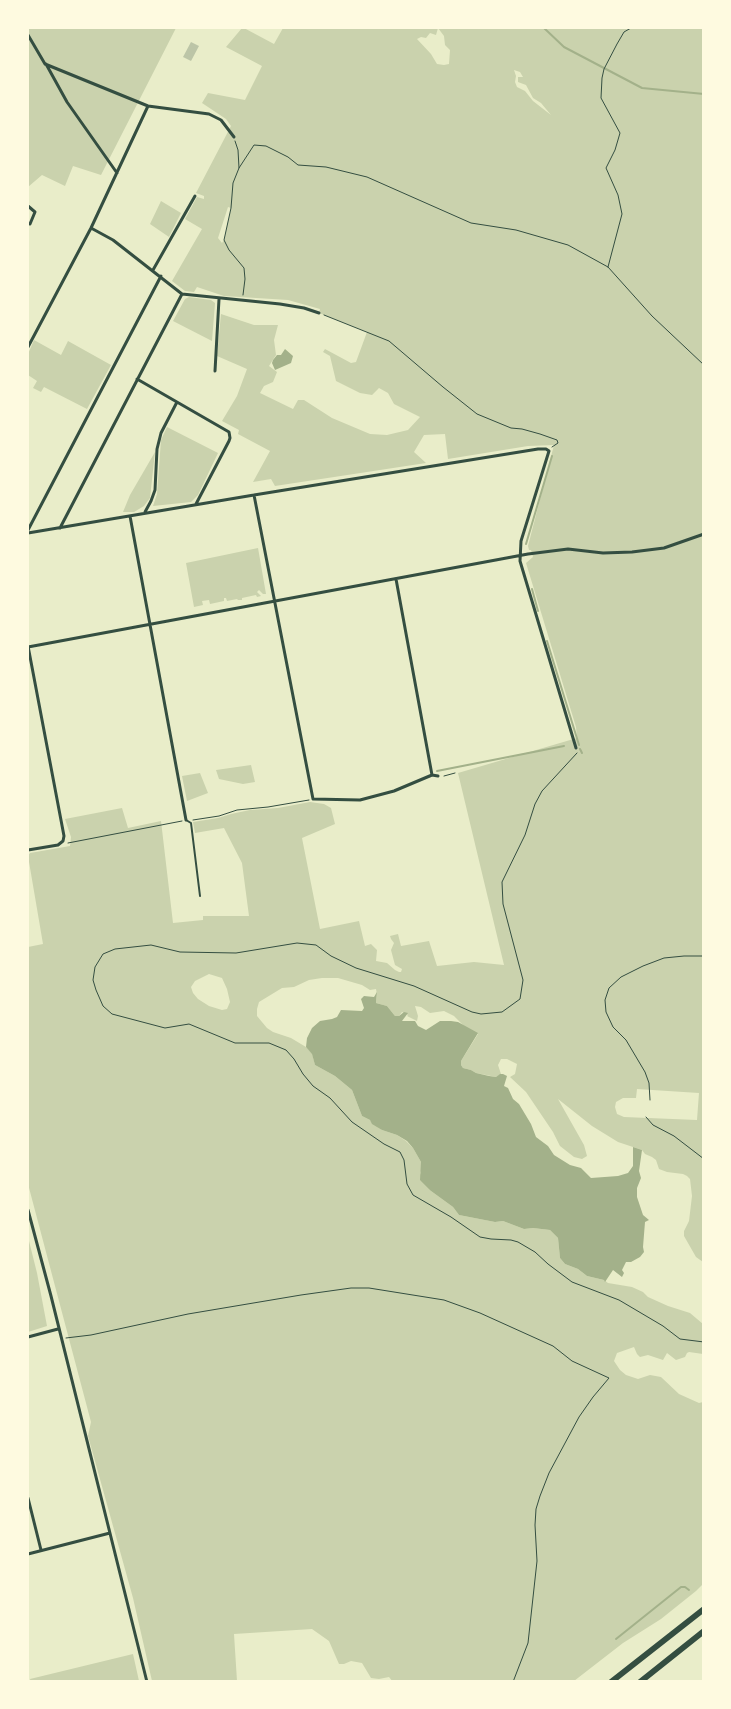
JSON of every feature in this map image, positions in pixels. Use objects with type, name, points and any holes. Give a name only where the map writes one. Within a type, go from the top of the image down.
[{"type":"highway","points":[[611,1682],[704,1609]]},
{"type":"highway","points":[[640,1682],[704,1631]]},
{"type":"street","points":[[28,35],[67,102],[117,173]]},
{"type":"street","points":[[45,64],[148,106],[209,114],[221,120],[234,138]]},
{"type":"street","points":[[28,347],[91,228],[148,106]]},
{"type":"street","points":[[153,270],[195,196]]},
{"type":"street","points":[[28,206],[35,212],[30,224]]},
{"type":"street","points":[[91,228],[113,240],[182,294],[296,306],[319,313]]},
{"type":"street","points":[[28,532],[161,276]]},
{"type":"street","points":[[60,528],[182,294]]},
{"type":"street","points":[[215,371],[219,299]]},
{"type":"street","points":[[137,380],[227,430],[230,436],[196,504]]},
{"type":"street","points":[[145,513],[155,490],[161,433],[177,402]]},
{"type":"street","points":[[28,532],[538,449],[549,451],[521,541],[520,556],[521,567],[576,748]]},
{"type":"street","points":[[254,494],[312,799],[360,800],[394,791],[432,775],[438,776]]},
{"type":"street","points":[[130,516],[186,820]]},
{"type":"street","points":[[28,850],[58,845],[63,841],[64,829],[28,647],[520,556],[568,549],[603,553],[632,552],[664,548],[704,534]]},
{"type":"street","points":[[396,579],[432,775]]},
{"type":"street","points":[[28,1210],[147,1682]]},
{"type":"street","points":[[28,1337],[59,1329]]},
{"type":"street","points":[[28,1498],[41,1550]]},
{"type":"street","points":[[28,1554],[110,1533]]},
{"type":"lane","points":[[186,820],[191,823],[200,896]]},
{"type":"path","points":[[608,267],[622,214],[618,195],[606,168],[615,150],[620,133],[601,98],[602,78],[604,69],[616,44],[624,32],[631,28]]},
{"type":"path","points":[[234,138],[238,150],[239,168]]},
{"type":"path","points":[[242,301],[245,279],[244,268],[229,250],[224,240],[224,234],[231,208],[233,183],[239,168],[254,145],[266,146],[288,157],[298,165],[326,167],[367,177],[471,223],[516,230],[568,245],[608,267],[652,316],[704,365]]},
{"type":"path","points":[[319,313],[388,341],[477,414],[511,428],[540,434],[557,440],[558,442],[549,451]]},
{"type":"path","points":[[578,754],[542,791],[535,804],[525,836],[502,882],[503,904],[522,980],[520,999],[502,1012],[481,1014],[472,1012],[414,986],[370,974],[356,968],[331,956],[316,945],[297,943],[236,952],[180,952],[151,945],[115,949],[103,954],[95,967],[93,980],[103,1006],[112,1014],[165,1028],[189,1024],[235,1043],[269,1043],[286,1050],[294,1058],[302,1074],[313,1086],[330,1098],[352,1122],[400,1152],[404,1160],[408,1190],[413,1195],[451,1217],[480,1237],[518,1242],[535,1252],[572,1282],[619,1300],[663,1326],[680,1339],[704,1342]]},
{"type":"path","points":[[438,776],[455,773]]},
{"type":"path","points":[[58,845],[186,820],[219,816],[237,810],[268,807],[312,799]]},
{"type":"path","points":[[650,1100],[649,1083],[645,1072],[626,1040],[613,1027],[606,1012],[605,1000],[609,988],[621,977],[664,958],[704,956]]},
{"type":"path","points":[[646,1117],[653,1125],[674,1136],[704,1159]]},
{"type":"path","points":[[61,1339],[91,1335],[216,1309],[343,1289],[369,1288],[444,1300],[480,1312],[553,1346],[572,1362],[609,1378],[579,1417],[549,1473],[540,1496],[536,1509],[537,1561],[528,1643],[513,1682]]},
{"type":"shaded area","points":[[28,28],[176,28],[101,175],[73,166],[65,186],[42,175],[28,187]]},
{"type":"shaded area","points":[[242,28],[274,44],[283,28],[438,28],[703,28],[703,1262],[696,1257],[684,1236],[684,1231],[689,1221],[692,1196],[690,1179],[687,1176],[659,1169],[656,1160],[645,1154],[642,1150],[618,1142],[592,1126],[558,1099],[584,1145],[587,1156],[582,1159],[574,1157],[560,1146],[553,1132],[526,1092],[510,1077],[515,1074],[517,1064],[507,1059],[501,1059],[498,1065],[501,1074],[496,1077],[463,1068],[461,1061],[478,1034],[465,1027],[454,1016],[444,1011],[430,1013],[421,1007],[415,1006],[418,1016],[417,1021],[402,1012],[399,1016],[395,1016],[387,1006],[376,1003],[376,989],[370,990],[362,985],[338,978],[309,980],[294,987],[282,988],[259,1002],[257,1009],[257,1016],[267,1028],[291,1038],[306,1047],[312,1053],[315,1065],[335,1076],[352,1090],[362,1116],[382,1130],[397,1135],[413,1148],[421,1162],[422,1169],[420,1173],[431,1191],[453,1207],[459,1215],[495,1222],[503,1221],[524,1229],[550,1230],[558,1238],[560,1258],[565,1264],[578,1269],[587,1276],[604,1280],[608,1283],[632,1287],[668,1306],[690,1313],[703,1324],[703,1354],[689,1352],[685,1357],[676,1360],[667,1353],[663,1360],[648,1355],[640,1357],[634,1347],[617,1353],[614,1361],[626,1375],[638,1379],[650,1375],[661,1377],[679,1394],[699,1403],[703,1402],[704,1583],[661,1619],[623,1643],[574,1681],[393,1682],[389,1677],[371,1678],[362,1663],[351,1661],[339,1664],[329,1641],[312,1629],[234,1634],[237,1681],[152,1681],[133,1598],[88,1436],[91,1422],[28,1184],[28,947],[43,944],[28,856],[30,853],[70,846],[71,837],[65,819],[122,808],[128,828],[161,821],[173,923],[203,920],[203,916],[249,916],[242,863],[224,828],[195,833],[193,822],[250,810],[278,808],[310,802],[324,804],[331,808],[335,824],[302,838],[320,929],[359,921],[365,946],[371,944],[377,950],[376,961],[387,963],[399,972],[402,969],[395,965],[391,950],[394,943],[390,936],[398,934],[401,946],[429,941],[437,966],[474,962],[504,965],[458,773],[577,738],[576,727],[526,563],[533,557],[528,546],[554,445],[528,446],[448,459],[445,434],[424,435],[414,452],[426,463],[275,486],[271,479],[253,482],[270,451],[238,434],[239,430],[222,421],[237,396],[247,369],[217,356],[221,314],[254,325],[278,325],[274,340],[276,355],[269,366],[277,372],[273,382],[264,386],[260,393],[293,409],[298,400],[304,400],[332,418],[370,434],[387,435],[408,430],[420,417],[394,404],[388,393],[379,388],[372,395],[360,393],[336,381],[330,356],[323,352],[325,349],[351,363],[356,362],[367,332],[319,313],[320,309],[288,300],[224,296],[197,287],[194,292],[185,291],[172,281],[202,229],[185,219],[197,197],[204,199],[204,196],[196,193],[231,126],[226,119],[202,103],[208,93],[245,100],[262,66],[226,47]],"holes":[[[438,28],[444,36],[445,45],[450,50],[449,64],[444,65],[437,64],[431,54],[417,39],[421,37],[426,38],[430,33],[436,35]],[[514,70],[520,72],[523,77],[518,77],[518,82],[526,85],[533,98],[541,103],[551,115],[533,101],[525,91],[517,87],[515,82]],[[228,207],[231,208],[222,243],[218,238]],[[209,974],[222,978],[230,1002],[227,1009],[222,1010],[209,1006],[198,999],[191,987],[195,981]],[[637,1089],[699,1093],[697,1120],[624,1117],[617,1114],[615,1107],[616,1102],[623,1098],[636,1098]]]},
{"type":"shaded area","points":[[161,201],[181,213],[169,237],[150,224]]},
{"type":"shaded area","points":[[189,297],[211,300],[215,303],[212,341],[173,321],[185,299]]},
{"type":"shaded area","points":[[34,340],[61,355],[68,341],[111,365],[87,409],[44,387],[41,392],[33,388],[37,381],[28,375],[28,354]]},
{"type":"shaded area","points":[[285,349],[293,356],[291,363],[275,370],[272,363],[273,360],[277,355],[281,355]]},
{"type":"shaded area","points":[[167,427],[218,453],[198,495],[191,502],[153,506],[157,494],[161,440]]},
{"type":"shaded area","points":[[155,452],[150,498],[144,506],[134,512],[123,512],[130,495]]},
{"type":"shaded area","points":[[258,548],[266,594],[259,590],[257,592],[261,596],[257,597],[256,595],[242,598],[242,600],[227,601],[224,598],[224,601],[210,604],[209,600],[202,601],[203,605],[194,607],[186,563]]},
{"type":"shaded area","points":[[251,765],[255,782],[243,784],[219,779],[216,770]]},
{"type":"shaded area","points":[[200,773],[208,793],[187,801],[182,776]]},
{"type":"shaded area","points":[[377,992],[376,1003],[387,1006],[395,1016],[399,1016],[404,1012],[408,1013],[402,1021],[415,1021],[418,1026],[426,1030],[440,1021],[458,1022],[478,1033],[461,1061],[463,1068],[489,1076],[496,1077],[503,1074],[507,1076],[504,1086],[508,1088],[513,1099],[519,1104],[531,1124],[536,1137],[548,1146],[554,1155],[570,1165],[581,1168],[591,1178],[618,1176],[628,1173],[633,1166],[633,1147],[642,1150],[639,1171],[641,1178],[637,1188],[637,1197],[643,1215],[649,1220],[645,1222],[644,1252],[640,1257],[631,1262],[626,1262],[622,1270],[624,1273],[622,1277],[613,1270],[605,1282],[604,1280],[587,1276],[578,1269],[565,1264],[560,1258],[558,1238],[550,1230],[524,1229],[503,1221],[495,1222],[459,1215],[453,1207],[431,1191],[420,1180],[421,1162],[407,1141],[382,1130],[362,1116],[352,1090],[335,1076],[315,1065],[312,1054],[306,1047],[307,1038],[312,1028],[320,1021],[337,1017],[341,1010],[362,1011],[364,1008],[361,999],[364,996],[374,997]]},
{"type":"shaded area","points":[[28,1237],[47,1326],[28,1332]]},
{"type":"shaded area","points":[[133,1654],[139,1681],[31,1682],[30,1679]]},
{"type":"building","points":[[191,42],[199,46],[191,61],[183,57]]},
{"type":"waterway","points":[[544,28],[564,47],[642,88],[704,94]]},
{"type":"waterway","points":[[526,544],[552,456]]},
{"type":"waterway","points":[[532,589],[538,611]]},
{"type":"waterway","points":[[547,641],[579,745]]},
{"type":"waterway","points":[[437,771],[564,746]]},
{"type":"waterway","points":[[580,749],[582,753]]},
{"type":"waterway","points":[[616,1639],[681,1587],[689,1590]]}]
